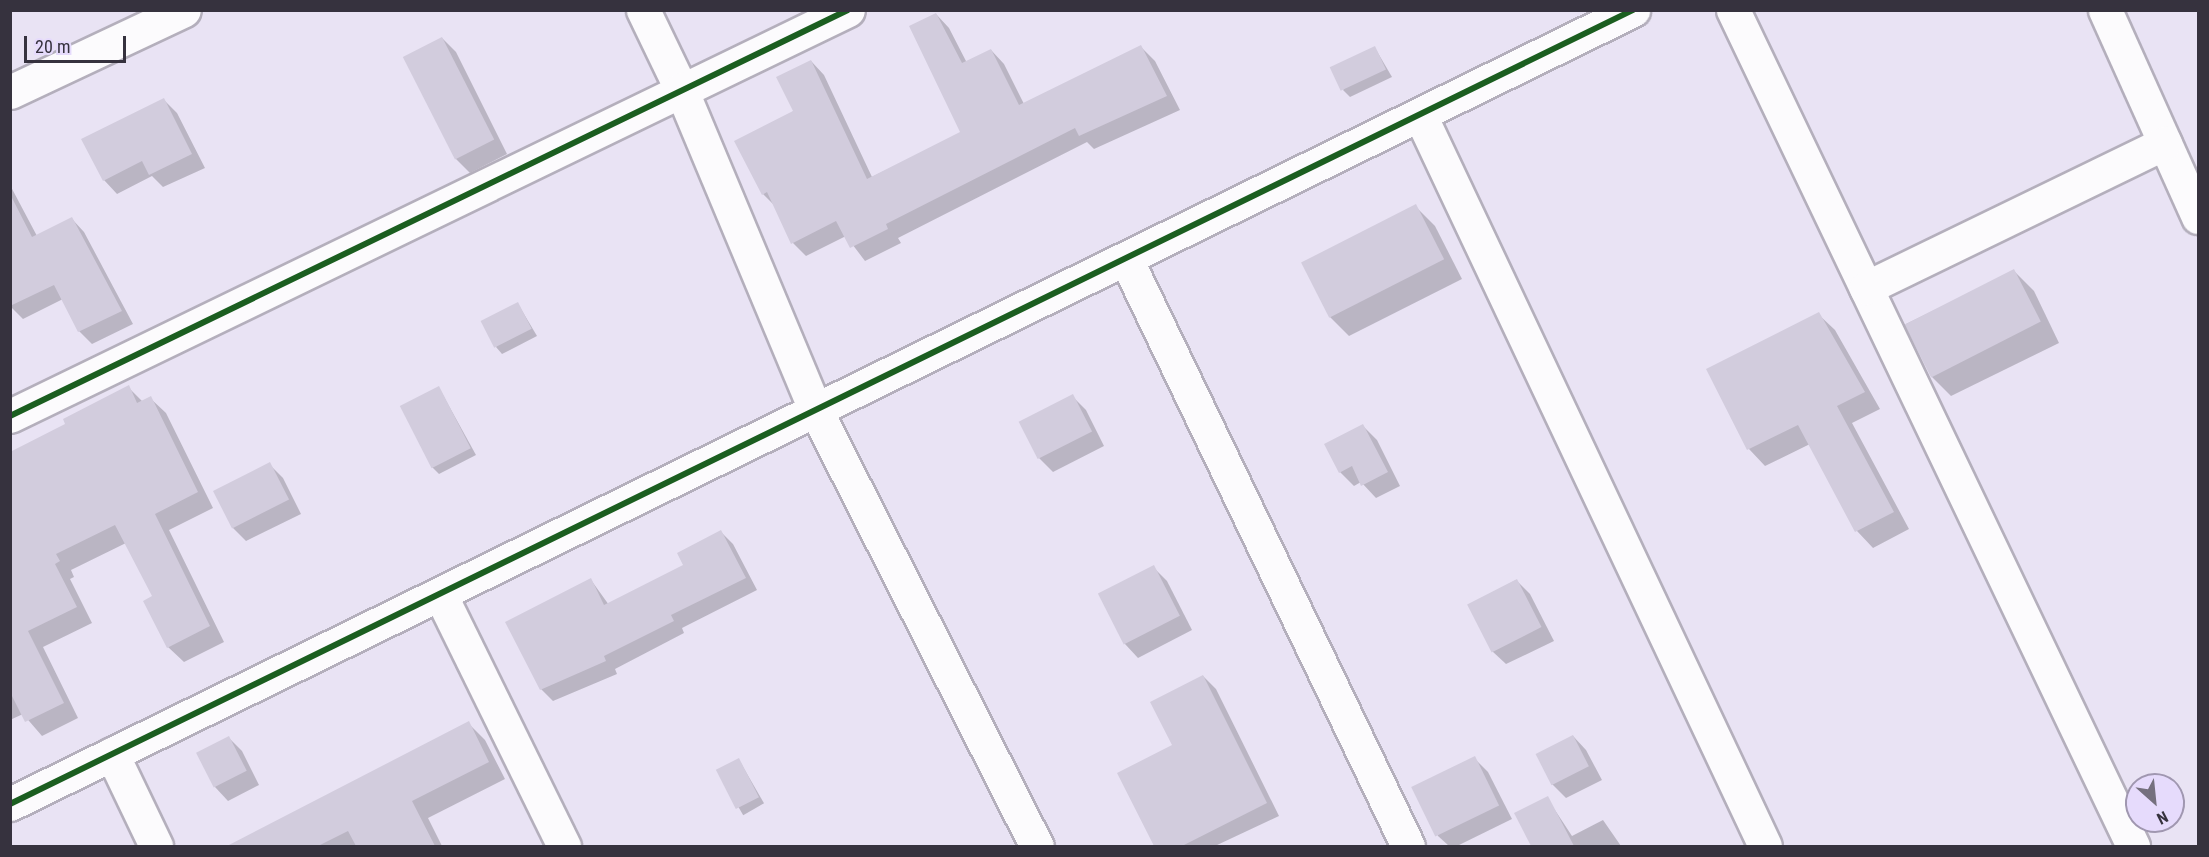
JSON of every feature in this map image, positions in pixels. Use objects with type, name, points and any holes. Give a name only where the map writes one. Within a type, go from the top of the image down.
[{"type":"street","points":[[10,92],[184,10]]},
{"type":"street","points":[[643,10],[681,89],[816,411],[1037,846]]},
{"type":"street","points":[[10,416],[848,10]]},
{"type":"street","points":[[10,804],[1633,10]]},
{"type":"street","points":[[1733,10],[2133,846]]},
{"type":"street","points":[[2105,10],[2199,217]]},
{"type":"street","points":[[1420,115],[1765,846]]},
{"type":"street","points":[[1866,288],[2165,143]]},
{"type":"street","points":[[1126,259],[1408,846]]},
{"type":"street","points":[[440,594],[564,846]]},
{"type":"street","points":[[112,754],[156,846]]},
{"type":"building","points":[[936,13],[962,63],[991,49],[1019,105],[1141,45],[1167,96],[1079,136],[1075,128],[886,224],[888,229],[850,248],[836,221],[791,244],[767,192],[762,195],[734,141],[793,111],[776,77],[811,60],[867,179],[960,132],[909,26]]},
{"type":"building","points":[[442,37],[494,139],[455,159],[403,57]]},
{"type":"building","points":[[1375,46],[1386,70],[1341,91],[1330,67]]},
{"type":"building","points":[[164,98],[192,154],[149,175],[142,161],[103,181],[81,139]]},
{"type":"building","points":[[10,194],[32,237],[72,217],[122,311],[78,332],[54,285],[10,306]]},
{"type":"building","points":[[1416,204],[1444,259],[1329,318],[1301,263]]},
{"type":"building","points":[[2014,269],[2041,322],[1931,377],[1904,325]]},
{"type":"building","points":[[518,302],[532,329],[494,348],[481,321]]},
{"type":"building","points":[[1819,312],[1865,392],[1837,406],[1894,512],[1855,532],[1798,425],[1747,450],[1706,369]]},
{"type":"building","points":[[129,385],[137,403],[151,396],[198,492],[155,514],[210,626],[167,648],[143,601],[152,596],[115,525],[56,554],[60,561],[55,564],[77,607],[28,631],[64,703],[25,722],[10,692],[10,452],[65,424],[63,419]]},
{"type":"building","points":[[439,386],[471,448],[432,468],[400,406]]},
{"type":"building","points":[[1073,394],[1092,431],[1038,459],[1019,422]]},
{"type":"building","points":[[1363,424],[1388,472],[1361,486],[1352,466],[1339,473],[1324,444]]},
{"type":"building","points":[[270,462],[289,499],[232,528],[213,491]]},
{"type":"building","points":[[721,530],[746,578],[671,615],[674,621],[604,656],[606,661],[540,690],[505,622],[591,578],[604,605],[683,565],[677,553]]},
{"type":"building","points":[[1154,565],[1180,616],[1124,644],[1098,594]]},
{"type":"building","points":[[1517,579],[1542,627],[1492,653],[1467,604]]},
{"type":"building","points":[[1203,675],[1267,803],[1182,846],[1154,846],[1117,773],[1172,745],[1150,702]]},
{"type":"building","points":[[469,721],[489,762],[412,801],[435,846],[356,846],[348,831],[318,846],[227,846]]},
{"type":"building","points":[[1573,735],[1589,766],[1551,785],[1536,754]]},
{"type":"building","points":[[229,736],[247,771],[214,788],[196,753]]},
{"type":"building","points":[[1475,756],[1499,805],[1435,837],[1411,787]]},
{"type":"building","points":[[739,758],[759,797],[736,809],[716,770]]},
{"type":"building","points":[[1548,796],[1574,846],[1531,846],[1514,813]]},
{"type":"cycle path","points":[[10,416],[848,10]]},
{"type":"cycle path","points":[[10,804],[1633,10]]}]
